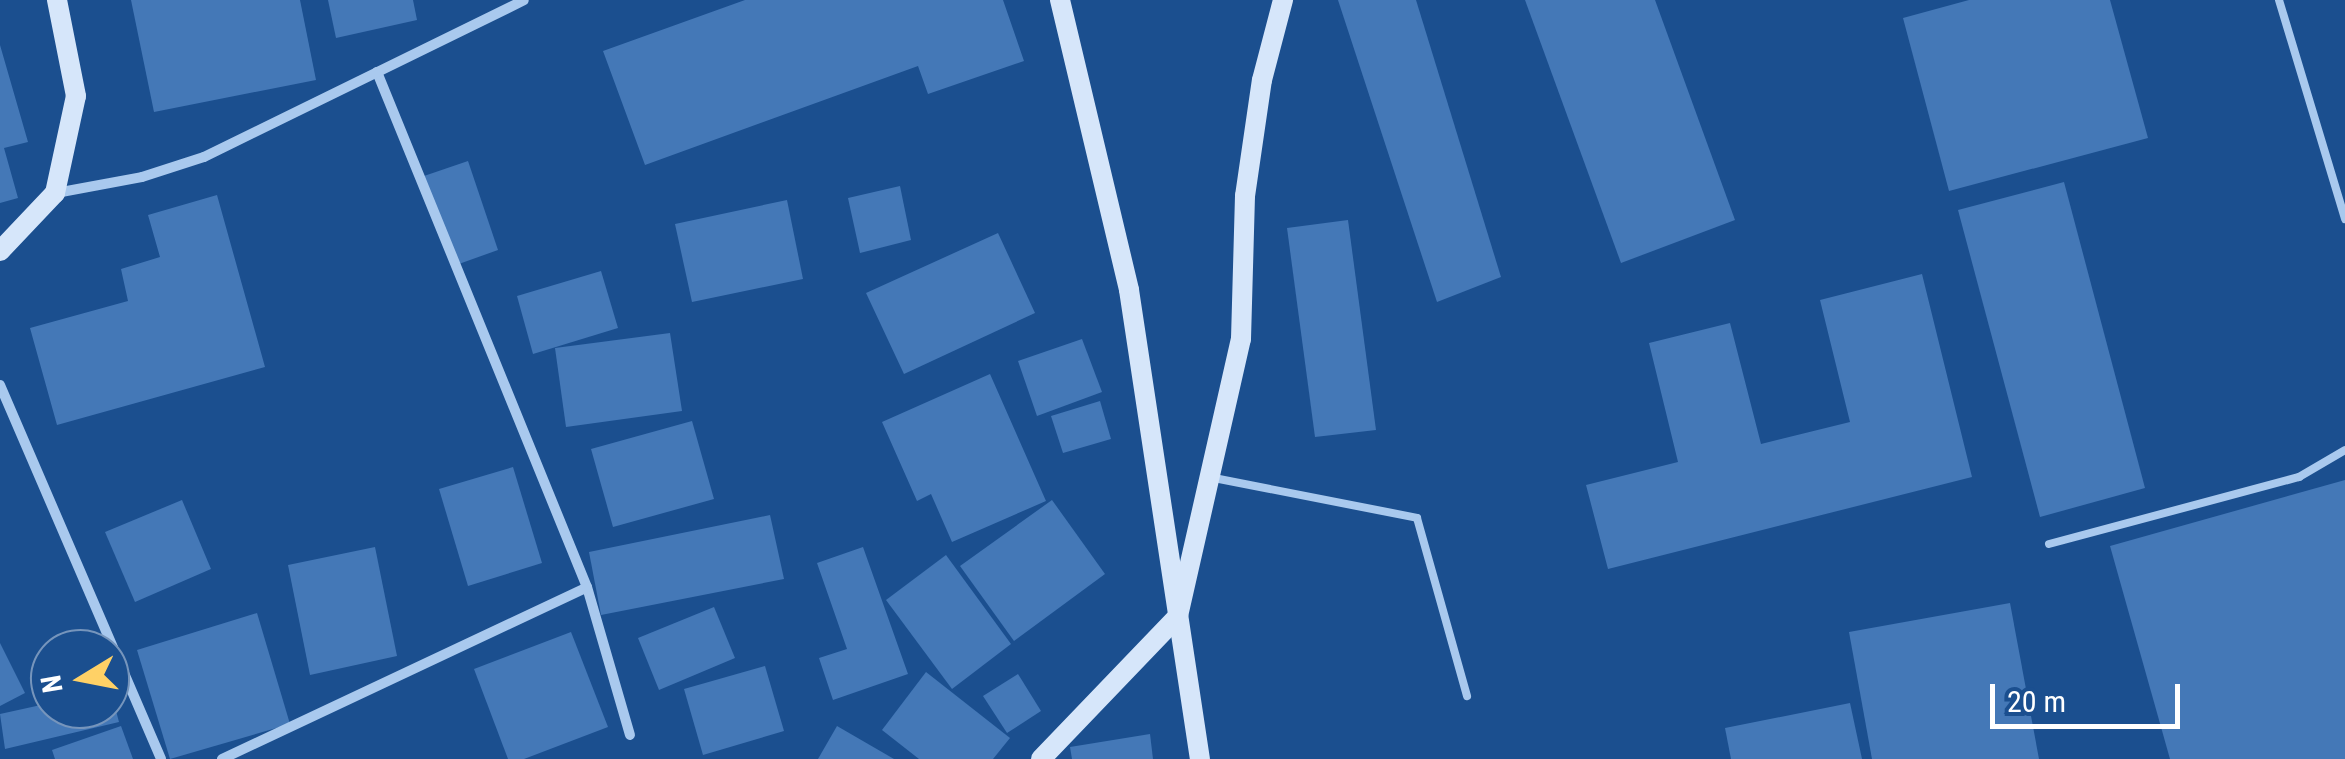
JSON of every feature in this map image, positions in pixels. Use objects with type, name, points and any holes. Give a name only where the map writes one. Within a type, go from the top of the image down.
[{"type":"street","points":[[0,251],[55,193],[76,96],[56,0]]},
{"type":"street","points":[[55,193],[142,177],[204,156],[524,0]]},
{"type":"street","points":[[1060,0],[1128,290],[1200,759]]},
{"type":"street","points":[[1041,759],[1178,616],[1242,339],[1245,196],[1262,80],[1283,0]]},
{"type":"street","points":[[377,72],[587,587],[630,735]]},
{"type":"street","points":[[0,385],[160,759]]},
{"type":"street","points":[[222,759],[587,587]]},
{"type":"lane","points":[[2279,0],[2345,219]]},
{"type":"lane","points":[[2049,544],[2299,477],[2345,450]]},
{"type":"lane","points":[[1210,477],[1417,518],[1467,696]]},
{"type":"building","points":[[131,0],[300,0],[316,80],[154,112]]},
{"type":"building","points":[[328,0],[413,0],[417,20],[336,38]]},
{"type":"building","points":[[745,0],[1003,0],[1024,61],[928,94],[918,66],[645,165],[603,51]]},
{"type":"building","points":[[1338,0],[1416,0],[1501,277],[1437,302]]},
{"type":"building","points":[[1525,0],[1655,0],[1735,220],[1621,263]]},
{"type":"building","points":[[1969,0],[2110,0],[2148,138],[1949,191],[1903,18]]},
{"type":"building","points":[[0,45],[28,142],[4,148],[18,198],[0,203]]},
{"type":"building","points":[[468,161],[498,250],[456,265],[424,176]]},
{"type":"building","points":[[2064,182],[2145,488],[2040,517],[1958,210]]},
{"type":"building","points":[[900,186],[911,240],[860,253],[848,198]]},
{"type":"building","points":[[217,195],[265,367],[57,425],[30,328],[128,301],[121,269],[160,257],[148,215]]},
{"type":"building","points":[[787,200],[803,279],[692,302],[675,224]]},
{"type":"building","points":[[1348,220],[1376,430],[1315,437],[1287,228]]},
{"type":"building","points":[[998,233],[1035,313],[904,374],[866,293]]},
{"type":"building","points":[[601,271],[618,328],[533,354],[517,296]]},
{"type":"building","points":[[1922,274],[1972,477],[1608,569],[1586,485],[1678,462],[1649,343],[1730,323],[1761,444],[1850,422],[1820,300]]},
{"type":"building","points":[[670,333],[682,411],[566,427],[555,348]]},
{"type":"building","points":[[1082,339],[1102,392],[1037,416],[1018,361]]},
{"type":"building","points":[[990,374],[1046,501],[952,542],[931,494],[917,501],[882,422]]},
{"type":"building","points":[[1100,401],[1111,439],[1063,453],[1051,416]]},
{"type":"building","points":[[692,421],[714,499],[613,527],[591,449]]},
{"type":"building","points":[[513,467],[542,563],[468,586],[439,489]]},
{"type":"building","points":[[2345,480],[2345,759],[2170,759],[2110,546]]},
{"type":"building","points":[[182,500],[211,569],[135,602],[105,532]]},
{"type":"building","points":[[1052,500],[1105,574],[1014,641],[960,566]]},
{"type":"building","points":[[770,515],[784,579],[601,615],[589,552]]},
{"type":"building","points":[[375,547],[397,656],[310,675],[288,565]]},
{"type":"building","points":[[863,547],[908,674],[833,700],[819,658],[847,649],[817,563]]},
{"type":"building","points":[[946,555],[1011,644],[952,689],[886,600]]},
{"type":"building","points":[[2010,603],[2039,759],[1872,759],[1849,632]]},
{"type":"building","points":[[714,607],[735,658],[659,690],[638,638]]},
{"type":"building","points":[[257,613],[290,724],[170,759],[137,650]]},
{"type":"building","points":[[571,632],[608,727],[524,759],[508,759],[474,669]]},
{"type":"building","points":[[0,643],[25,693],[0,706]]},
{"type":"building","points":[[765,666],[784,731],[703,755],[684,689]]},
{"type":"building","points":[[926,672],[1010,738],[993,759],[919,759],[882,730]]},
{"type":"building","points":[[1018,674],[1041,711],[1007,733],[983,696]]},
{"type":"building","points":[[1850,703],[1862,759],[1731,759],[1725,728]]},
{"type":"building","points":[[30,707],[30,729],[89,729],[5,749],[0,714]]},
{"type":"building","points":[[837,726],[894,759],[818,759]]},
{"type":"building","points":[[122,729],[133,759],[55,759],[52,750]]},
{"type":"building","points":[[1150,734],[1153,759],[1072,759],[1070,747]]}]
